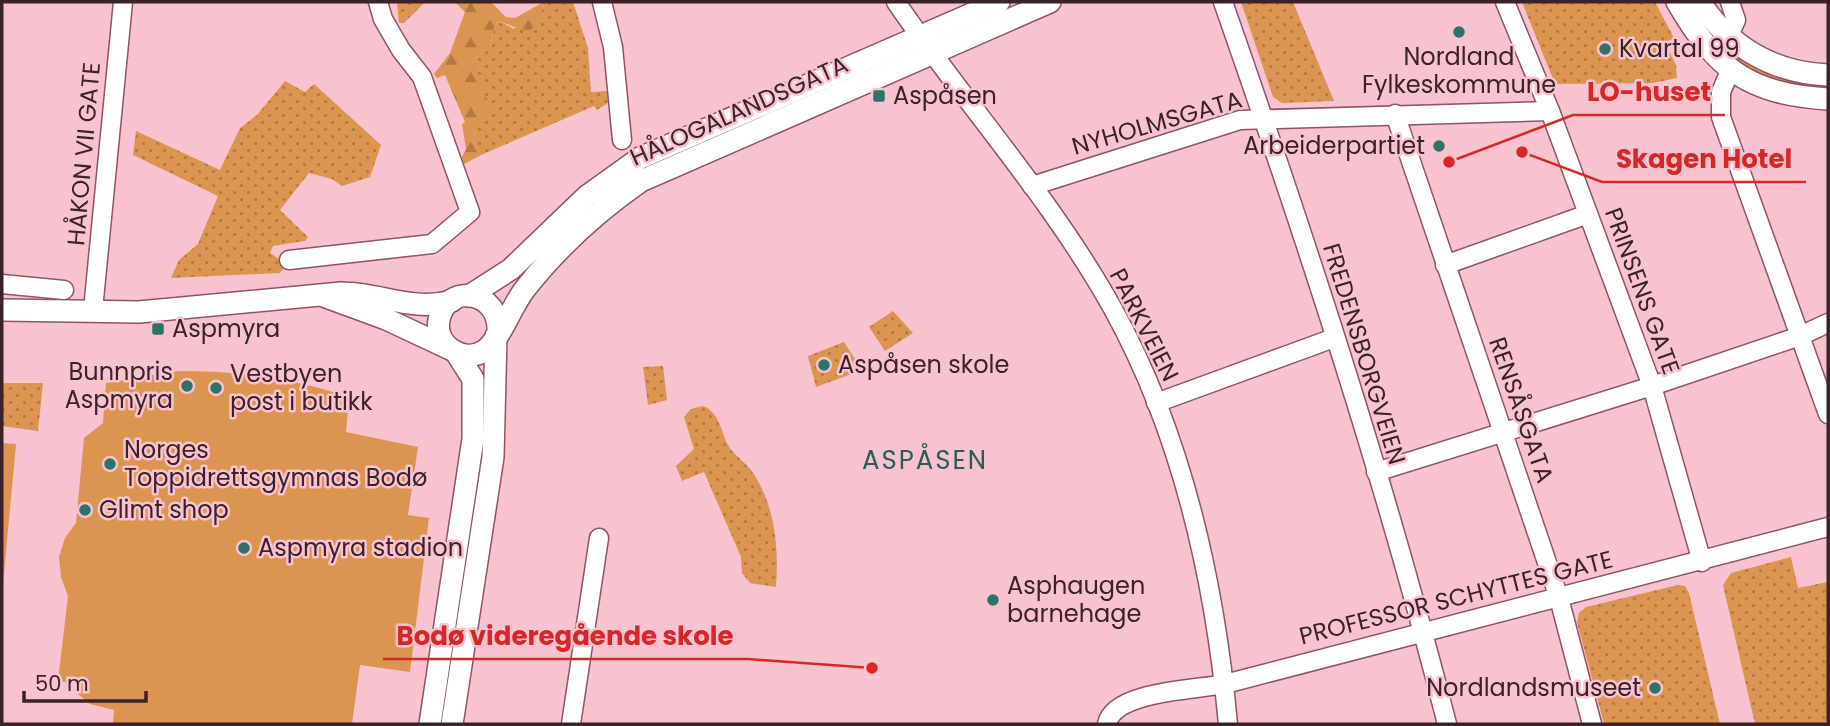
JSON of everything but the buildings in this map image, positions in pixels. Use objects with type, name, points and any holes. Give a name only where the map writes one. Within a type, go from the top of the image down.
[{"type":"street","name":"HÅKON VII GATE","points":[[93,310],[123,2]]},
{"type":"street","points":[[289,260],[432,244],[445,236],[470,212],[422,77],[401,50],[383,19],[378,2]]},
{"type":"street","name":"PARKVEIEN","points":[[896,2],[1032,186],[1113,310],[1156,403],[1173,449],[1197,538],[1225,684],[1228,724]]},
{"type":"street","name":"HÅLOGALANDSGATA","points":[[453,351],[477,354],[486,350],[525,289],[594,217],[641,181],[926,45],[999,2]]},
{"type":"street","name":"HÅLOGALANDSGATA","points":[[460,299],[511,269],[587,197],[640,159],[926,45],[1050,2]]},
{"type":"street","name":"FREDENSBORGVEIEN","points":[[1223,2],[1264,119],[1376,472],[1423,631],[1447,724]]},
{"type":"street","name":"PRINSENS GATE","points":[[1505,2],[1550,111],[1651,386],[1702,562]]},
{"type":"street","points":[[1677,2],[1710,54],[1730,71],[1779,92],[1828,99]]},
{"type":"street","points":[[1700,2],[1728,38],[1778,67],[1828,75]]},
{"type":"street","points":[[1728,38],[1736,20],[1730,2]]},
{"type":"street","points":[[609,4],[622,140]]},
{"type":"street","points":[[1730,71],[1721,92],[1720,113],[1828,414]]},
{"type":"street","name":"NYHOLMSGATA","points":[[1032,186],[1240,120],[1550,111]]},
{"type":"street","name":"RENSÅSGATA","points":[[1395,114],[1559,598],[1592,724]]},
{"type":"street","points":[[1445,265],[1588,215]]},
{"type":"street","points":[[2,284],[64,290]]},
{"type":"street","points":[[2,310],[139,312],[356,293],[426,307],[460,299],[484,300],[491,306],[496,314],[497,335],[493,457],[452,724]]},
{"type":"street","points":[[321,295],[386,319],[453,351]]},
{"type":"street","points":[[430,724],[473,439],[473,379],[439,330],[439,320],[460,299]]},
{"type":"street","points":[[1376,472],[1502,430],[1651,386],[1800,336],[1828,323]]},
{"type":"street","points":[[1156,403],[1334,338]]},
{"type":"street","name":"PROFESSOR SCHYTTES GATE","points":[[1107,724],[1112,711],[1131,699],[1225,684],[1423,631],[1702,562],[1828,527]]},
{"type":"street","points":[[571,724],[599,538]]},
{"type":"green space","points":[[397,2],[425,2],[404,23],[399,23]]},
{"type":"green space","points":[[455,2],[491,2],[506,17],[515,18],[542,3],[544,9],[535,27],[527,32],[499,21],[494,27],[490,48],[473,59],[475,73],[485,93],[488,107],[486,117],[473,138],[481,155],[464,164],[460,161],[466,149],[462,124],[465,122],[445,75],[437,78],[434,74],[450,53],[465,12]]},
{"type":"green space","points":[[542,2],[573,2],[588,48],[591,92],[607,91],[612,100],[597,110],[594,106],[481,155],[473,138],[487,103],[472,68],[473,59],[490,48],[494,27],[499,21],[514,29],[544,9]]},
{"type":"green space","points":[[1241,2],[1293,2],[1334,101],[1282,103],[1273,97]]},
{"type":"green space","name":"Kvartal 99","points":[[1522,2],[1655,2],[1674,38],[1665,43],[1676,65],[1677,78],[1653,83],[1555,84]]},
{"type":"green space","points":[[1683,2],[1692,2],[1735,53],[1748,62],[1780,74],[1828,83],[1828,91],[1775,83],[1737,65],[1721,50]]},
{"type":"green space","points":[[285,81],[305,92],[314,84],[381,145],[370,177],[342,186],[332,179],[309,173],[280,210],[308,237],[305,241],[273,246],[270,253],[284,262],[280,273],[171,278],[179,260],[198,244],[218,196],[133,155],[136,131],[220,170],[240,128],[257,115]]},
{"type":"green space","points":[[893,311],[913,333],[885,351],[869,327]]},
{"type":"green space","points":[[844,342],[862,370],[816,387],[808,356]]},
{"type":"green space","points":[[663,366],[667,400],[648,405],[643,367]]},
{"type":"green space","name":"Aspmyra stadion","points":[[178,371],[265,377],[349,397],[346,432],[418,447],[408,515],[429,518],[410,672],[360,665],[352,724],[113,724],[114,710],[90,704],[78,694],[79,684],[58,681],[68,596],[61,577],[59,557],[65,538],[76,523],[84,438],[103,423],[106,383]]},
{"type":"green space","points":[[2,383],[43,383],[38,431],[2,426]]},
{"type":"green space","points":[[703,406],[716,417],[728,445],[753,473],[766,499],[776,543],[776,587],[750,583],[742,573],[741,557],[704,472],[682,481],[676,466],[694,449],[684,417],[691,409]]},
{"type":"green space","points":[[2,443],[16,444],[2,595]]},
{"type":"green space","points":[[1791,557],[1798,588],[1828,582],[1828,724],[1755,724],[1723,585],[1731,573]]},
{"type":"green space","points":[[1678,585],[1685,586],[1689,593],[1720,724],[1604,724],[1577,622],[1579,613],[1586,607]]},
{"type":"place","name":"Nordland Fylkeskommune","points":[[1459,32]]},
{"type":"place","name":"Kvartal 99","points":[[1605,49]]},
{"type":"place","name":"Aspåsen","points":[[879,96]]},
{"type":"place","name":"Arbeiderpartiet","points":[[1439,146]]},
{"type":"place","name":"Skagen Hotel","points":[[1522,152]]},
{"type":"place","name":"LO-huset","points":[[1449,162]]},
{"type":"place","name":"Aspmyra","points":[[158,329]]},
{"type":"place","name":"Aspåsen skole","points":[[824,365]]},
{"type":"place","name":"Bunnpris Aspmyra","points":[[187,386]]},
{"type":"place","name":"Vestbyen post i butikk","points":[[216,388]]},
{"type":"place","name":"Norges Toppidrettsgymnas Bodø","points":[[110,464]]},
{"type":"place","name":"Glimt shop","points":[[85,510]]},
{"type":"place","name":"Aspmyra stadion","points":[[244,548]]},
{"type":"place","name":"Asphaugen barnehage","points":[[993,600]]},
{"type":"place","name":"Bodø videregående skole","points":[[872,668]]},
{"type":"place","name":"Nordlandsmuseet","points":[[1655,688]]},
{"type":"district","name":"ASPÅSEN","points":[[925,460]]}]
